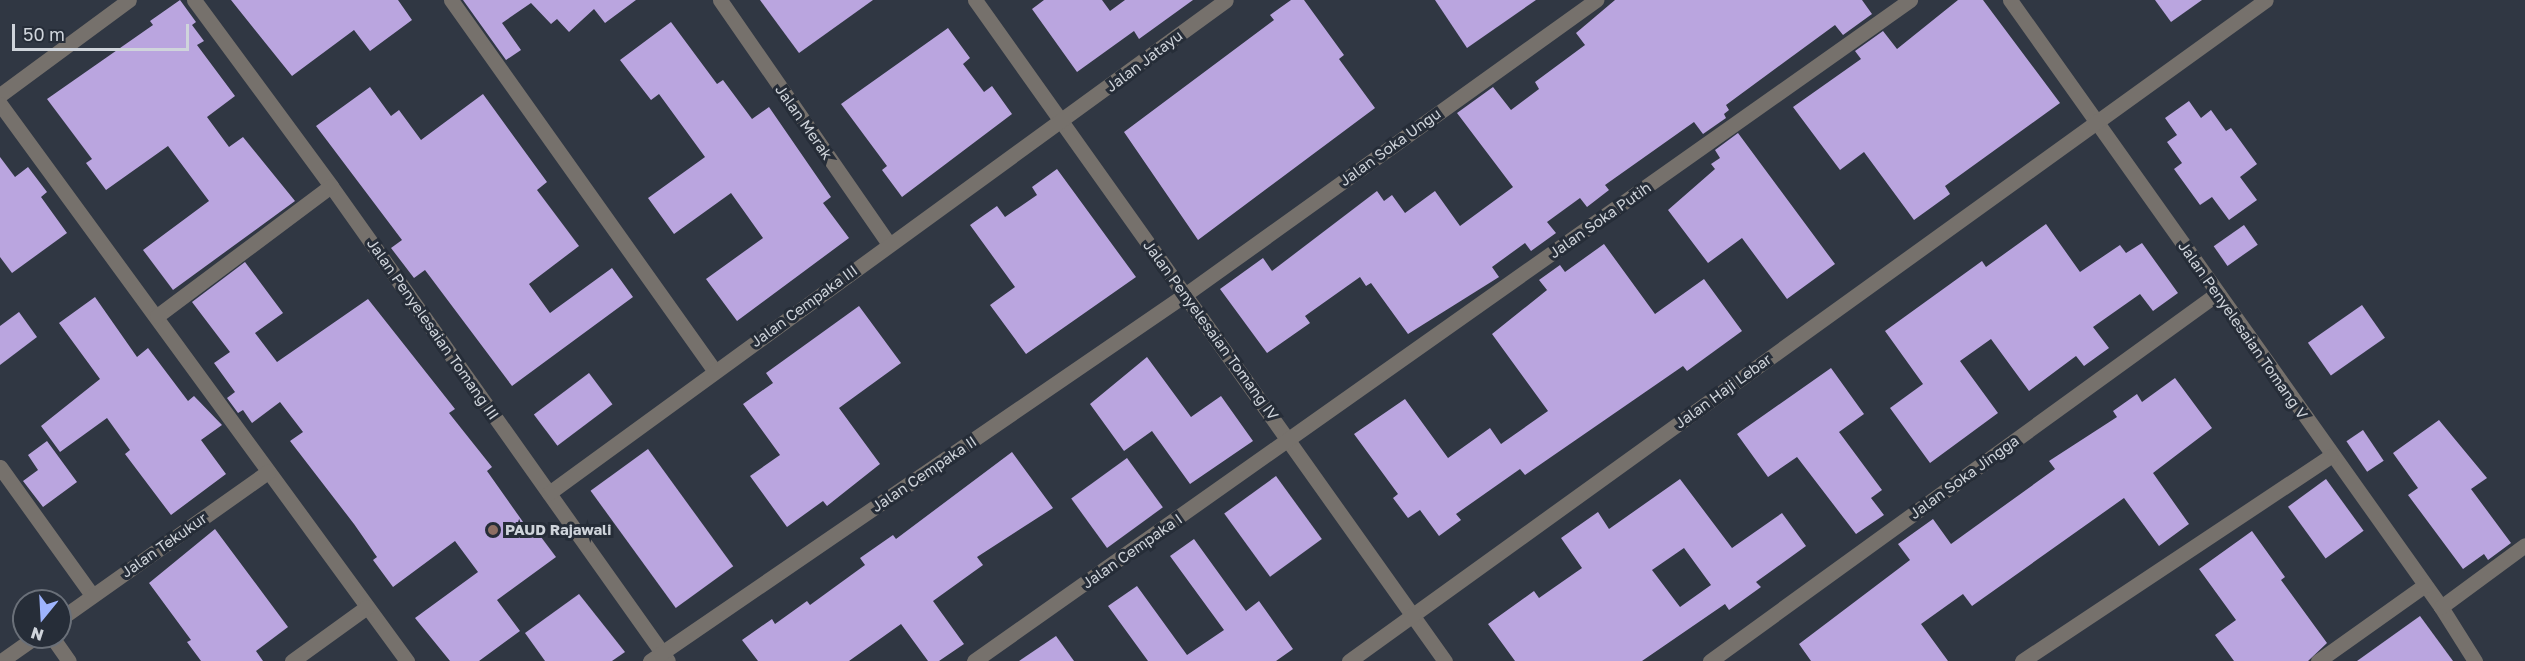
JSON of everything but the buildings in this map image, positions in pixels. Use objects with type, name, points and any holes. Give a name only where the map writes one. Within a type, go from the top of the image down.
[{"type":"street","points":[[0,95],[129,0]]},
{"type":"street","name":"Jalan Penyelesaian Tomang III","points":[[194,0],[331,186],[549,493],[660,658]]},
{"type":"street","points":[[451,0],[715,371]]},
{"type":"street","name":"Jalan Merak","points":[[720,0],[889,244]]},
{"type":"street","name":"Jalan Penyelesaian Tomang IV","points":[[975,0],[1445,661]]},
{"type":"street","name":"Jalan Jatayu","points":[[1062,122],[1226,0]]},
{"type":"street","name":"Jalan Soka Ungu","points":[[1186,294],[1596,0]]},
{"type":"street","name":"Jalan Soka Putih","points":[[1290,440],[1910,0]]},
{"type":"street","name":"Jalan Penyelesaian Tomang V","points":[[2010,0],[2218,293],[2330,456],[2441,607],[2475,661]]},
{"type":"street","name":"Jalan Haji Lebar","points":[[1349,661],[2096,120],[2266,0]]},
{"type":"street","points":[[0,104],[407,661]]},
{"type":"street","name":"Jalan Cempaka III","points":[[549,493],[889,244],[1062,122]]},
{"type":"street","points":[[156,316],[331,186]]},
{"type":"street","name":"Jalan Soka Jingga","points":[[1710,661],[2218,293]]},
{"type":"street","name":"Jalan Cempaka II","points":[[660,658],[1186,294]]},
{"type":"street","name":"Jalan Cempaka I","points":[[974,661],[1290,440]]},
{"type":"street","points":[[2022,661],[2038,656],[2330,456]]},
{"type":"street","points":[[0,467],[92,595]]},
{"type":"street","name":"Jalan Tekukur","points":[[72,610],[268,472]]},
{"type":"street","points":[[2441,607],[2525,545]]},
{"type":"street","points":[[2318,661],[2425,585]]},
{"type":"street","points":[[292,661],[367,608]]},
{"type":"street","points":[[1,661],[18,649]]},
{"type":"place","name":"PAUD Rajawali","points":[[493,530]]}]
